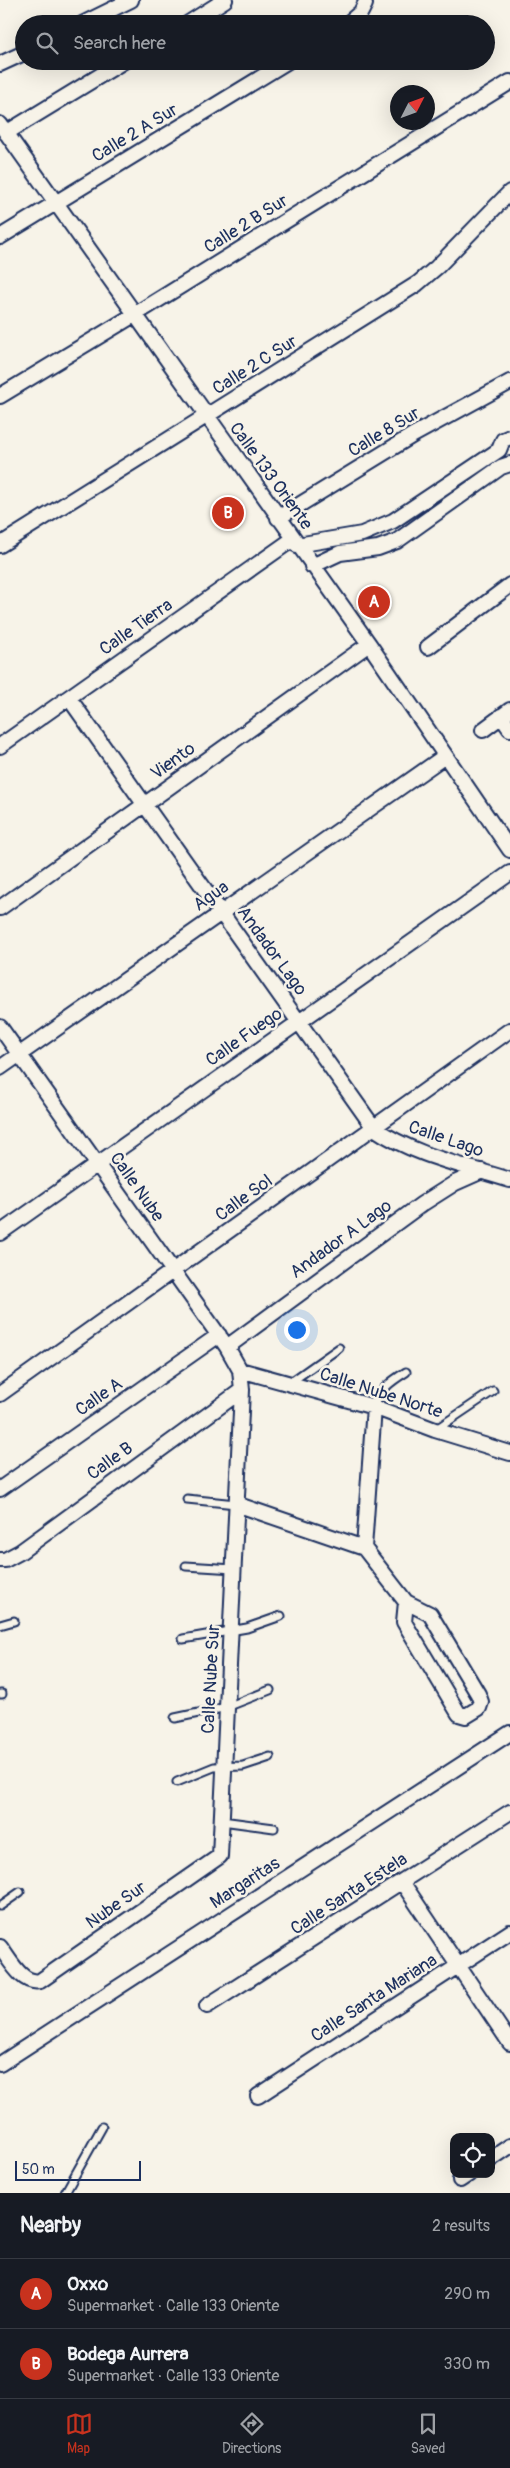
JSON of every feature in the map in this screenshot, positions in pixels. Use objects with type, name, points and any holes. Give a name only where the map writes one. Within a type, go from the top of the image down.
[{"type":"street","points":[[100,15],[131,0]]},
{"type":"street","points":[[201,15],[225,0]]},
{"type":"street","points":[[358,15],[365,4]]},
{"type":"street","points":[[0,64],[15,57]]},
{"type":"street","points":[[3,128],[108,70]]},
{"type":"street","name":"Calle 2 A Sur","points":[[0,237],[273,70]]},
{"type":"street","name":"Calle 2 B Sur","points":[[0,396],[510,82]]},
{"type":"street","name":"Calle 133 Oriente","points":[[3,128],[206,418],[368,644],[510,850]]},
{"type":"street","name":"Calle 2 C Sur","points":[[0,545],[206,418],[422,280],[510,192]]},
{"type":"street","name":"Calle 8 Sur","points":[[278,518],[413,435],[510,382]]},
{"type":"street","points":[[295,542],[338,539],[373,530],[393,521],[499,450],[503,440],[510,437]]},
{"type":"street","points":[[312,566],[340,553],[378,548],[397,541],[501,467],[510,464]]},
{"type":"street","points":[[373,530],[378,548]]},
{"type":"street","name":"Calle Tierra","points":[[3,740],[69,698],[295,542]]},
{"type":"street","points":[[428,647],[510,585]]},
{"type":"street","name":"Viento","points":[[0,908],[368,644]]},
{"type":"street","name":"Andador Lago","points":[[69,698],[374,1128]]},
{"type":"street","points":[[483,730],[506,713],[510,729]]},
{"type":"street","name":"Agua","points":[[0,1068],[445,756]]},
{"type":"street","name":"Calle Fuego","points":[[0,1232],[510,873]]},
{"type":"street","name":"Calle Nube","points":[[0,1027],[219,1335],[240,1370]]},
{"type":"street","name":"Calle Sol","points":[[0,1394],[510,1030]]},
{"type":"street","name":"Calle Lago","points":[[374,1128],[396,1142],[419,1153],[510,1180]]},
{"type":"street","name":"Andador A Lago","points":[[227,1347],[422,1204],[455,1183],[482,1172]]},
{"type":"street","name":"Calle A","points":[[0,1489],[219,1335]]},
{"type":"street","name":"Calle Nube Norte","points":[[240,1370],[374,1407],[435,1430],[510,1453]]},
{"type":"street","name":"Calle Nube Sur","points":[[220,1856],[242,1390],[240,1370]]},
{"type":"street","name":"Calle B","points":[[0,1560],[5,1560],[20,1552],[242,1390]]},
{"type":"street","points":[[364,1548],[374,1407]]},
{"type":"street","points":[[236,1504],[364,1548],[406,1602],[430,1614],[481,1702],[479,1708],[466,1716],[459,1714],[404,1622],[406,1602]]},
{"type":"street","name":"Margaritas","points":[[0,2064],[510,1733]]},
{"type":"street","name":"Calle Santa Estela","points":[[207,2006],[510,1812]]},
{"type":"street","name":"Nube Sur","points":[[0,1947],[25,1979],[33,1983],[40,1981],[220,1856]]},
{"type":"street","points":[[402,1882],[510,2044]]},
{"type":"street","name":"Calle Santa Mariana","points":[[258,2096],[510,1932]]},
{"type":"street","points":[[495,2156],[510,2146]]},
{"type":"lane","points":[[288,1384],[339,1348]]},
{"type":"lane","points":[[374,1407],[379,1394],[386,1385],[406,1372]]},
{"type":"lane","points":[[435,1430],[493,1391]]},
{"type":"lane","points":[[187,1499],[236,1504]]},
{"type":"lane","points":[[186,1566],[234,1569]]},
{"type":"lane","points":[[183,1639],[232,1630],[281,1616]]},
{"type":"lane","points":[[0,1625],[14,1621]]},
{"type":"lane","points":[[175,1718],[227,1707],[270,1690]]},
{"type":"lane","points":[[177,1782],[214,1767],[243,1766],[270,1757]]},
{"type":"lane","points":[[222,1821],[274,1828]]},
{"type":"lane","points":[[0,1906],[20,1892]]},
{"type":"lane","points":[[65,2193],[102,2127]]},
{"type":"place","name":"Bodega Aurrera","points":[[228,513]]},
{"type":"place","name":"Oxxo","points":[[374,602]]}]
